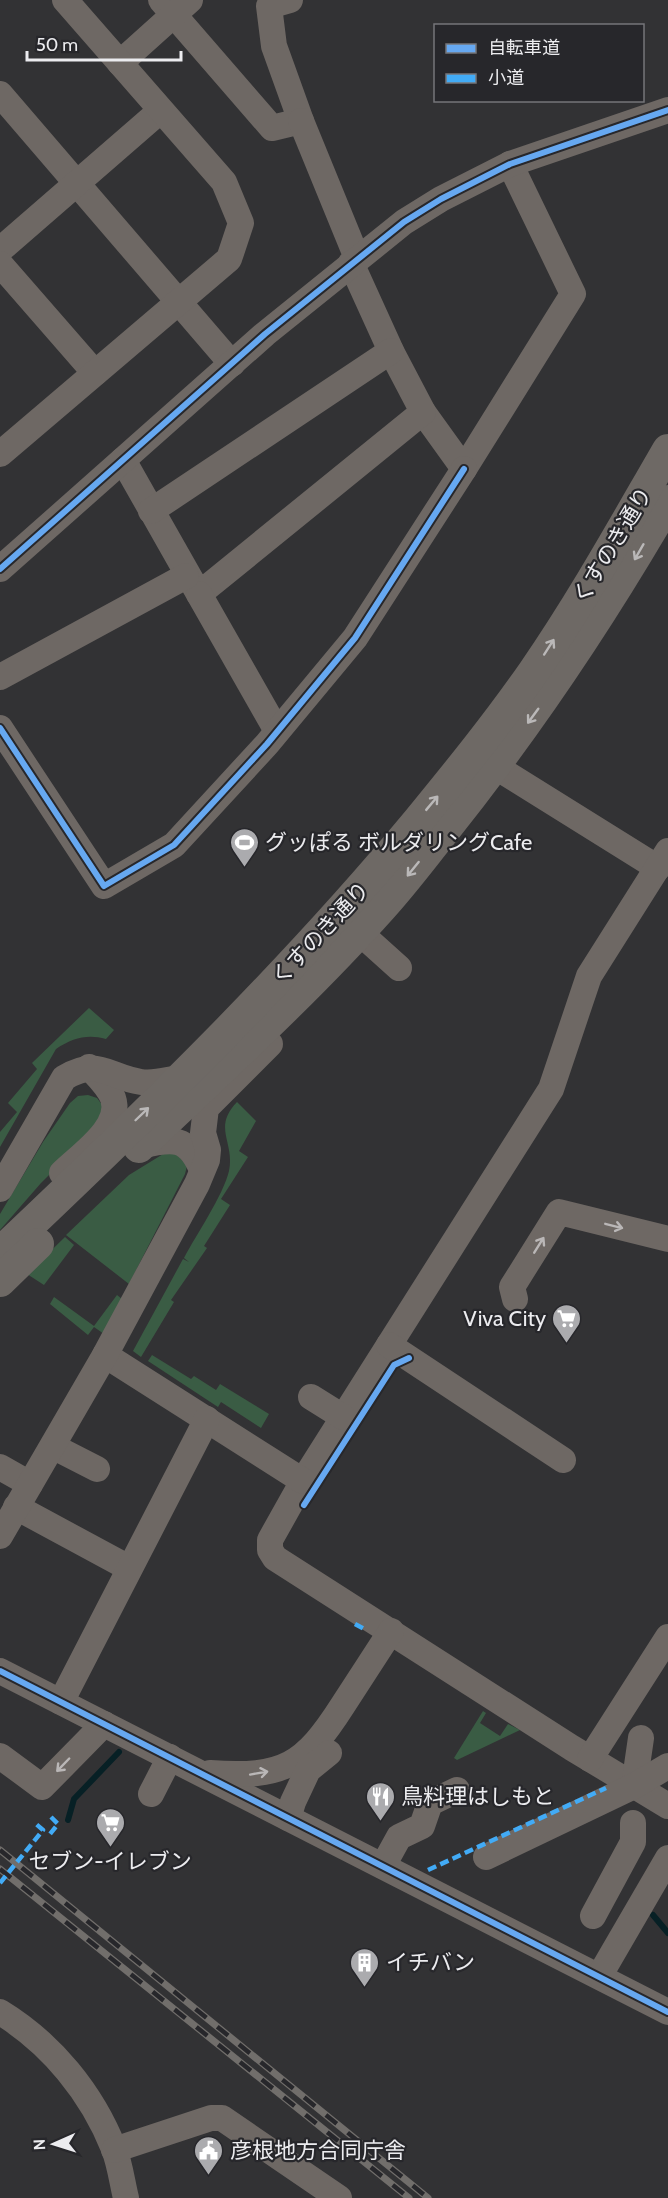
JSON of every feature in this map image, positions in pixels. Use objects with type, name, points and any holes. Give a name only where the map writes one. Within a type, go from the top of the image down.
[{"type":"main road","name":"くすのき通り","points":[[5,1267],[25,1229],[257,1001],[352,900],[471,756],[558,634],[668,450]]},
{"type":"main road","name":"くすのき通り","points":[[5,1267],[140,1146],[292,1002],[382,907],[496,767],[556,684],[618,588],[668,501]]},
{"type":"street","points":[[3,444],[94,373],[229,259],[241,223],[224,183],[64,0]]},
{"type":"street","points":[[276,2],[274,46],[354,261],[391,351],[423,412],[464,469]]},
{"type":"street","points":[[120,63],[175,6],[272,128],[301,121]]},
{"type":"street","points":[[0,94],[232,364]]},
{"type":"street","points":[[0,569],[232,364],[404,222],[441,199],[510,164],[668,110]]},
{"type":"street","points":[[0,250],[160,111]]},
{"type":"street","points":[[0,728],[104,886],[174,845],[277,731],[355,638],[573,294],[510,164]]},
{"type":"street","points":[[0,264],[94,373]]},
{"type":"street","points":[[151,511],[391,351]]},
{"type":"street","points":[[0,677],[193,585],[423,412]]},
{"type":"street","points":[[123,460],[277,731]]},
{"type":"street","points":[[496,767],[663,859],[588,976],[551,1089],[303,1481],[270,1540],[268,1562],[346,1612],[396,1635],[582,1758],[668,1806]]},
{"type":"street","points":[[359,932],[399,968]]},
{"type":"street","points":[[0,1536],[54,1447],[183,1215],[208,1150],[202,1133],[206,1108],[274,1040],[282,1028],[292,1002]]},
{"type":"street","points":[[25,1229],[49,1186],[111,1124],[115,1111],[113,1099],[107,1087],[89,1067]]},
{"type":"street","points":[[0,1189],[64,1078],[81,1068],[89,1067],[139,1082],[152,1083],[179,1078]]},
{"type":"street","points":[[140,1146],[175,1141],[192,1150],[202,1170]]},
{"type":"street","points":[[516,1288],[559,1212],[668,1239]]},
{"type":"street","points":[[389,1345],[563,1460]]},
{"type":"street","points":[[105,1355],[207,1419],[245,1450],[303,1481]]},
{"type":"street","points":[[311,1397],[343,1417]]},
{"type":"street","points":[[61,1702],[207,1419]]},
{"type":"street","points":[[54,1447],[98,1469]]},
{"type":"street","points":[[0,1467],[30,1484]]},
{"type":"street","points":[[16,1507],[98,1556],[129,1568]]},
{"type":"street","points":[[201,1773],[262,1773],[299,1760],[322,1738],[396,1635]]},
{"type":"street","points":[[288,1818],[308,1770],[328,1755],[396,1635]]},
{"type":"street","points":[[634,1786],[624,1734],[668,1637]]},
{"type":"street","points":[[582,1758],[624,1734],[668,1660]]},
{"type":"street","points":[[0,1671],[600,1975],[668,2012]]},
{"type":"street","points":[[0,1756],[42,1787],[104,1724]]},
{"type":"street","points":[[151,1794],[170,1757]]},
{"type":"street","points":[[486,1857],[634,1786],[668,1766]]},
{"type":"street","points":[[383,1866],[399,1837],[422,1826],[430,1803],[457,1790]]},
{"type":"street","points":[[593,1916],[633,1842],[633,1823]]},
{"type":"street","points":[[600,1975],[668,1858]]},
{"type":"street","points":[[0,2012],[48,2050],[78,2083],[114,2150],[126,2198]]},
{"type":"street","points":[[114,2150],[211,2118],[222,2118],[339,2198]]},
{"type":"green space","points":[[89,1008],[114,1030],[106,1039],[80,1038],[56,1049],[0,1147],[0,1132],[17,1112],[8,1103],[37,1069],[32,1063]]},
{"type":"green space","points":[[88,1095],[97,1098],[103,1106],[99,1125],[41,1183],[0,1230],[0,1214],[43,1142],[70,1103],[78,1096]]},
{"type":"green space","points":[[237,1102],[256,1121],[239,1151],[248,1157],[221,1199],[230,1205],[204,1246],[207,1248],[171,1300],[174,1302],[141,1357],[133,1351],[183,1259],[189,1262],[184,1258],[226,1181],[230,1161],[226,1120]]},
{"type":"green space","points":[[168,1151],[175,1152],[187,1166],[185,1174],[129,1284],[66,1235],[129,1175]]},
{"type":"green space","points":[[65,1237],[74,1245],[44,1285],[27,1274]]},
{"type":"green space","points":[[117,1295],[122,1299],[104,1334],[94,1327],[88,1335],[50,1304],[54,1297],[94,1326]]},
{"type":"green space","points":[[152,1355],[191,1379],[194,1376],[216,1390],[220,1384],[269,1414],[261,1428],[221,1402],[218,1407],[148,1361]]},
{"type":"green space","points":[[483,1711],[486,1713],[480,1723],[500,1736],[508,1724],[520,1730],[457,1760],[454,1758]]},
{"type":"waterway","points":[[68,1820],[74,1799],[119,1752]]},
{"type":"waterway","points":[[653,1915],[668,1933]]},
{"type":"railway","points":[[0,1850],[428,2198]]},
{"type":"railway","points":[[0,1869],[409,2198]]},
{"type":"marked path","points":[[355,1624],[366,1630]]},
{"type":"marked path","points":[[428,1870],[606,1788]]},
{"type":"marked path","points":[[51,1817],[58,1824],[50,1834],[53,1837]]},
{"type":"marked path","points":[[0,1883],[43,1830],[36,1824]]},
{"type":"cycle path","points":[[0,569],[265,334],[404,222],[441,199],[510,164],[668,110]]},
{"type":"cycle path","points":[[0,728],[104,886],[174,845],[267,744],[355,638],[464,469]]},
{"type":"cycle path","points":[[304,1505],[394,1365],[409,1358]]},
{"type":"cycle path","points":[[0,1671],[668,2012]]},
{"type":"place","name":"グッぽる ボルダリングCafe","points":[[244,868]]},
{"type":"place","name":"Viva City","points":[[567,1344]]},
{"type":"place","name":"鳥料理はしもと","points":[[380,1822]]},
{"type":"place","name":"セブン-イレブン","points":[[110,1848]]},
{"type":"place","name":"イチバン","points":[[365,1988]]},
{"type":"place","name":"彦根地方合同庁舎","points":[[209,2176]]}]
